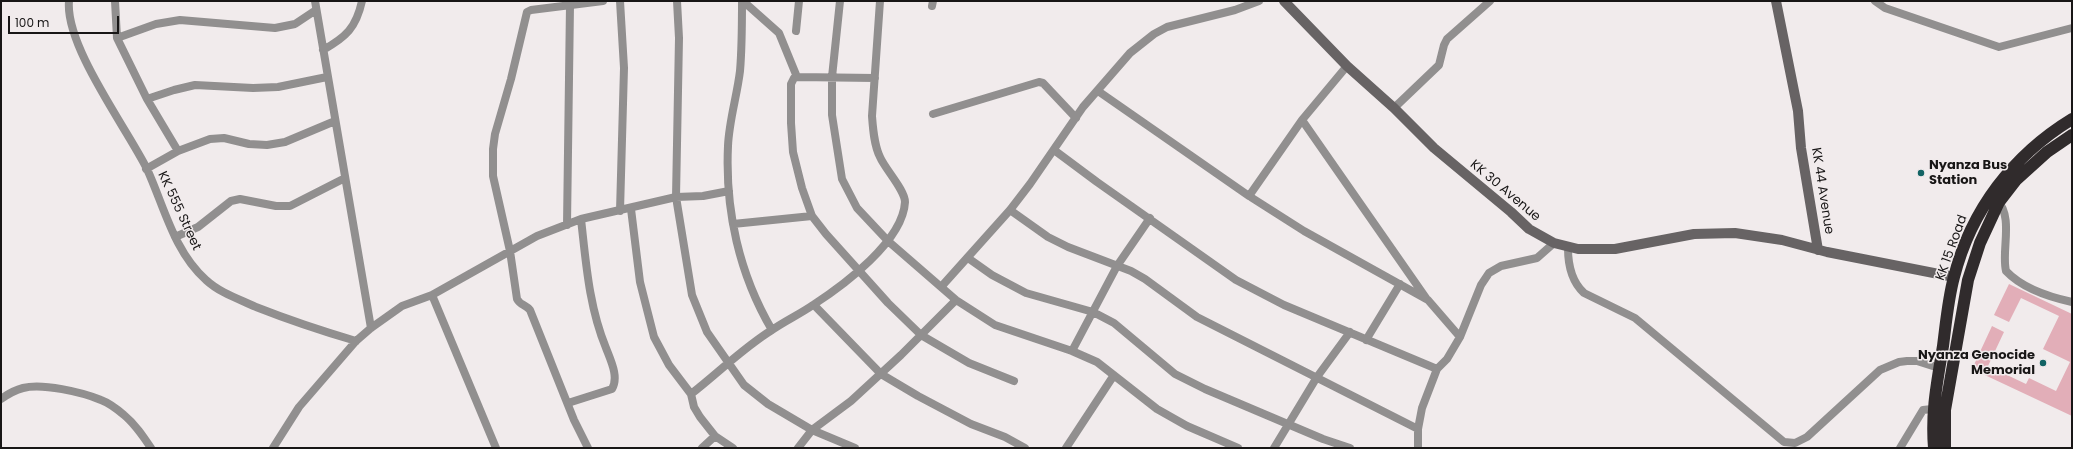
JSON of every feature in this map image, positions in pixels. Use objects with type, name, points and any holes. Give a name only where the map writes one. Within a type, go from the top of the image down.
[{"type":"highway","name":"KK 15 Road","points":[[1934,448],[1932,408],[1954,277],[1969,236],[1995,198],[2014,164],[2049,134],[2072,119]]},
{"type":"highway","name":"KK 15 Road","points":[[1945,448],[1945,410],[1968,280],[1995,198],[2032,164],[2072,135]]},
{"type":"highway","points":[[1954,277],[1968,280]]},
{"type":"highway","points":[[1932,408],[1945,410]]},
{"type":"main road","name":"KK 30 Avenue","points":[[1284,1],[1348,66],[1394,108],[1434,148],[1511,212],[1529,229],[1554,243],[1568,248],[1597,250],[1615,249],[1687,235],[1715,232],[1768,237],[1818,250]]},
{"type":"main road","name":"KK 44 Avenue","points":[[1776,1],[1798,111],[1801,148],[1818,250],[1954,277]]},
{"type":"street","name":"KK 555 Street","points":[[69,1],[73,31],[92,73],[146,169],[175,237],[191,264],[206,281],[226,294],[294,322],[356,341]]},
{"type":"street","points":[[115,1],[117,38],[147,99],[178,151]]},
{"type":"street","points":[[315,1],[371,328]]},
{"type":"street","points":[[323,50],[348,34],[358,16],[362,1]]},
{"type":"street","points":[[588,448],[530,310],[518,302],[517,299],[510,251],[493,176],[493,149],[495,134],[512,79],[527,12],[565,4],[603,1]]},
{"type":"street","points":[[620,1],[624,68],[620,211]]},
{"type":"street","points":[[677,1],[679,38],[676,197],[692,295],[707,332],[744,385],[768,404],[812,430],[855,448]]},
{"type":"street","points":[[743,1],[779,33],[797,77]]},
{"type":"street","points":[[743,1],[740,71],[728,146],[729,191],[736,245],[748,282],[772,330]]},
{"type":"street","points":[[796,31],[799,1]]},
{"type":"street","points":[[840,1],[832,77],[832,115],[842,179],[858,208],[888,241],[956,300],[995,326],[1072,351],[1097,362],[1157,410],[1187,426],[1238,448]]},
{"type":"street","points":[[691,394],[772,330],[814,305],[859,270],[888,241],[900,221],[904,212],[905,199],[880,157],[872,116],[880,1]]},
{"type":"street","points":[[941,287],[1010,210],[1076,118],[1121,62],[1154,34],[1177,24],[1235,10],[1259,1]]},
{"type":"street","points":[[1394,108],[1439,65],[1444,45],[1448,39],[1490,1]]},
{"type":"street","points":[[1875,1],[1885,8],[1999,47],[2072,28]]},
{"type":"street","points":[[565,4],[567,225]]},
{"type":"street","points":[[117,38],[156,24],[180,20],[275,28],[295,24],[316,10]]},
{"type":"street","points":[[1249,196],[1302,120],[1348,66]]},
{"type":"street","points":[[147,99],[174,90],[196,85],[253,88],[278,87],[327,77]]},
{"type":"street","points":[[875,78],[797,77],[794,78],[791,84],[793,152],[802,188],[812,216],[826,234],[888,303],[921,336],[969,363],[1014,381]]},
{"type":"street","points":[[933,114],[1039,82],[1043,83],[1076,118]]},
{"type":"street","points":[[1098,91],[1249,196],[1304,231],[1428,300]]},
{"type":"street","points":[[1302,120],[1428,300],[1460,337]]},
{"type":"street","points":[[146,169],[178,151],[210,139],[255,144],[285,142],[335,121]]},
{"type":"street","points":[[1054,150],[1236,280],[1284,305],[1437,369]]},
{"type":"street","points":[[175,237],[198,227],[231,201],[240,199],[276,206],[290,206],[345,178]]},
{"type":"street","points":[[273,448],[299,407],[356,341],[371,328],[402,306],[432,295],[537,236],[581,220],[676,197],[703,196],[729,191]]},
{"type":"street","points":[[1995,198],[2006,227],[2004,262],[2006,272],[2020,282],[2046,296],[2072,302]]},
{"type":"street","points":[[631,209],[640,282],[654,337],[669,365],[691,394],[694,406],[700,417],[715,436],[733,448]]},
{"type":"street","points":[[1010,210],[1048,237],[1145,279],[1197,317],[1418,429]]},
{"type":"street","points":[[733,224],[812,216]]},
{"type":"street","points":[[1072,351],[1117,266],[1150,218]]},
{"type":"street","points":[[568,403],[612,389],[615,380],[611,361],[599,331],[590,292],[581,220]]},
{"type":"street","points":[[1418,448],[1418,429],[1422,408],[1437,369],[1447,359],[1460,337],[1481,285],[1489,273],[1501,266],[1537,258],[1554,243]]},
{"type":"street","points":[[1568,248],[1570,272],[1578,288],[1584,293],[1635,318],[1783,445],[1795,443],[1807,437],[1880,370],[1898,362],[1907,361],[1917,361],[1939,368]]},
{"type":"street","points":[[968,258],[992,275],[1026,293],[1093,312],[1114,323],[1175,374],[1205,389],[1350,448]]},
{"type":"street","points":[[1366,340],[1400,284]]},
{"type":"street","points":[[432,295],[496,448]]},
{"type":"street","points":[[798,448],[812,430],[851,401],[881,374],[956,300]]},
{"type":"street","points":[[814,305],[881,374],[918,396],[971,424],[1005,437],[1025,448]]},
{"type":"street","points":[[1274,448],[1317,377],[1350,332]]},
{"type":"street","points":[[1066,448],[1114,375]]},
{"type":"street","points":[[1,399],[11,392],[23,388],[35,387],[80,393],[102,400],[125,416],[140,431],[151,448]]},
{"type":"street","points":[[1900,448],[1923,410],[1932,408]]},
{"type":"street","points":[[702,448],[715,436]]},
{"type":"shaded area","points":[[2009,284],[2072,314],[2072,416],[1972,369],[1992,326],[2004,332],[1988,366],[2026,384],[2029,378],[2056,391],[2070,362],[2043,349],[2059,316],[2021,298],[2009,322],[1994,315]]},
{"type":"place","name":"Nyanza Bus Station","points":[[1921,173]]},
{"type":"place","name":"Nyanza Genocide Memorial","points":[[2043,363]]}]
